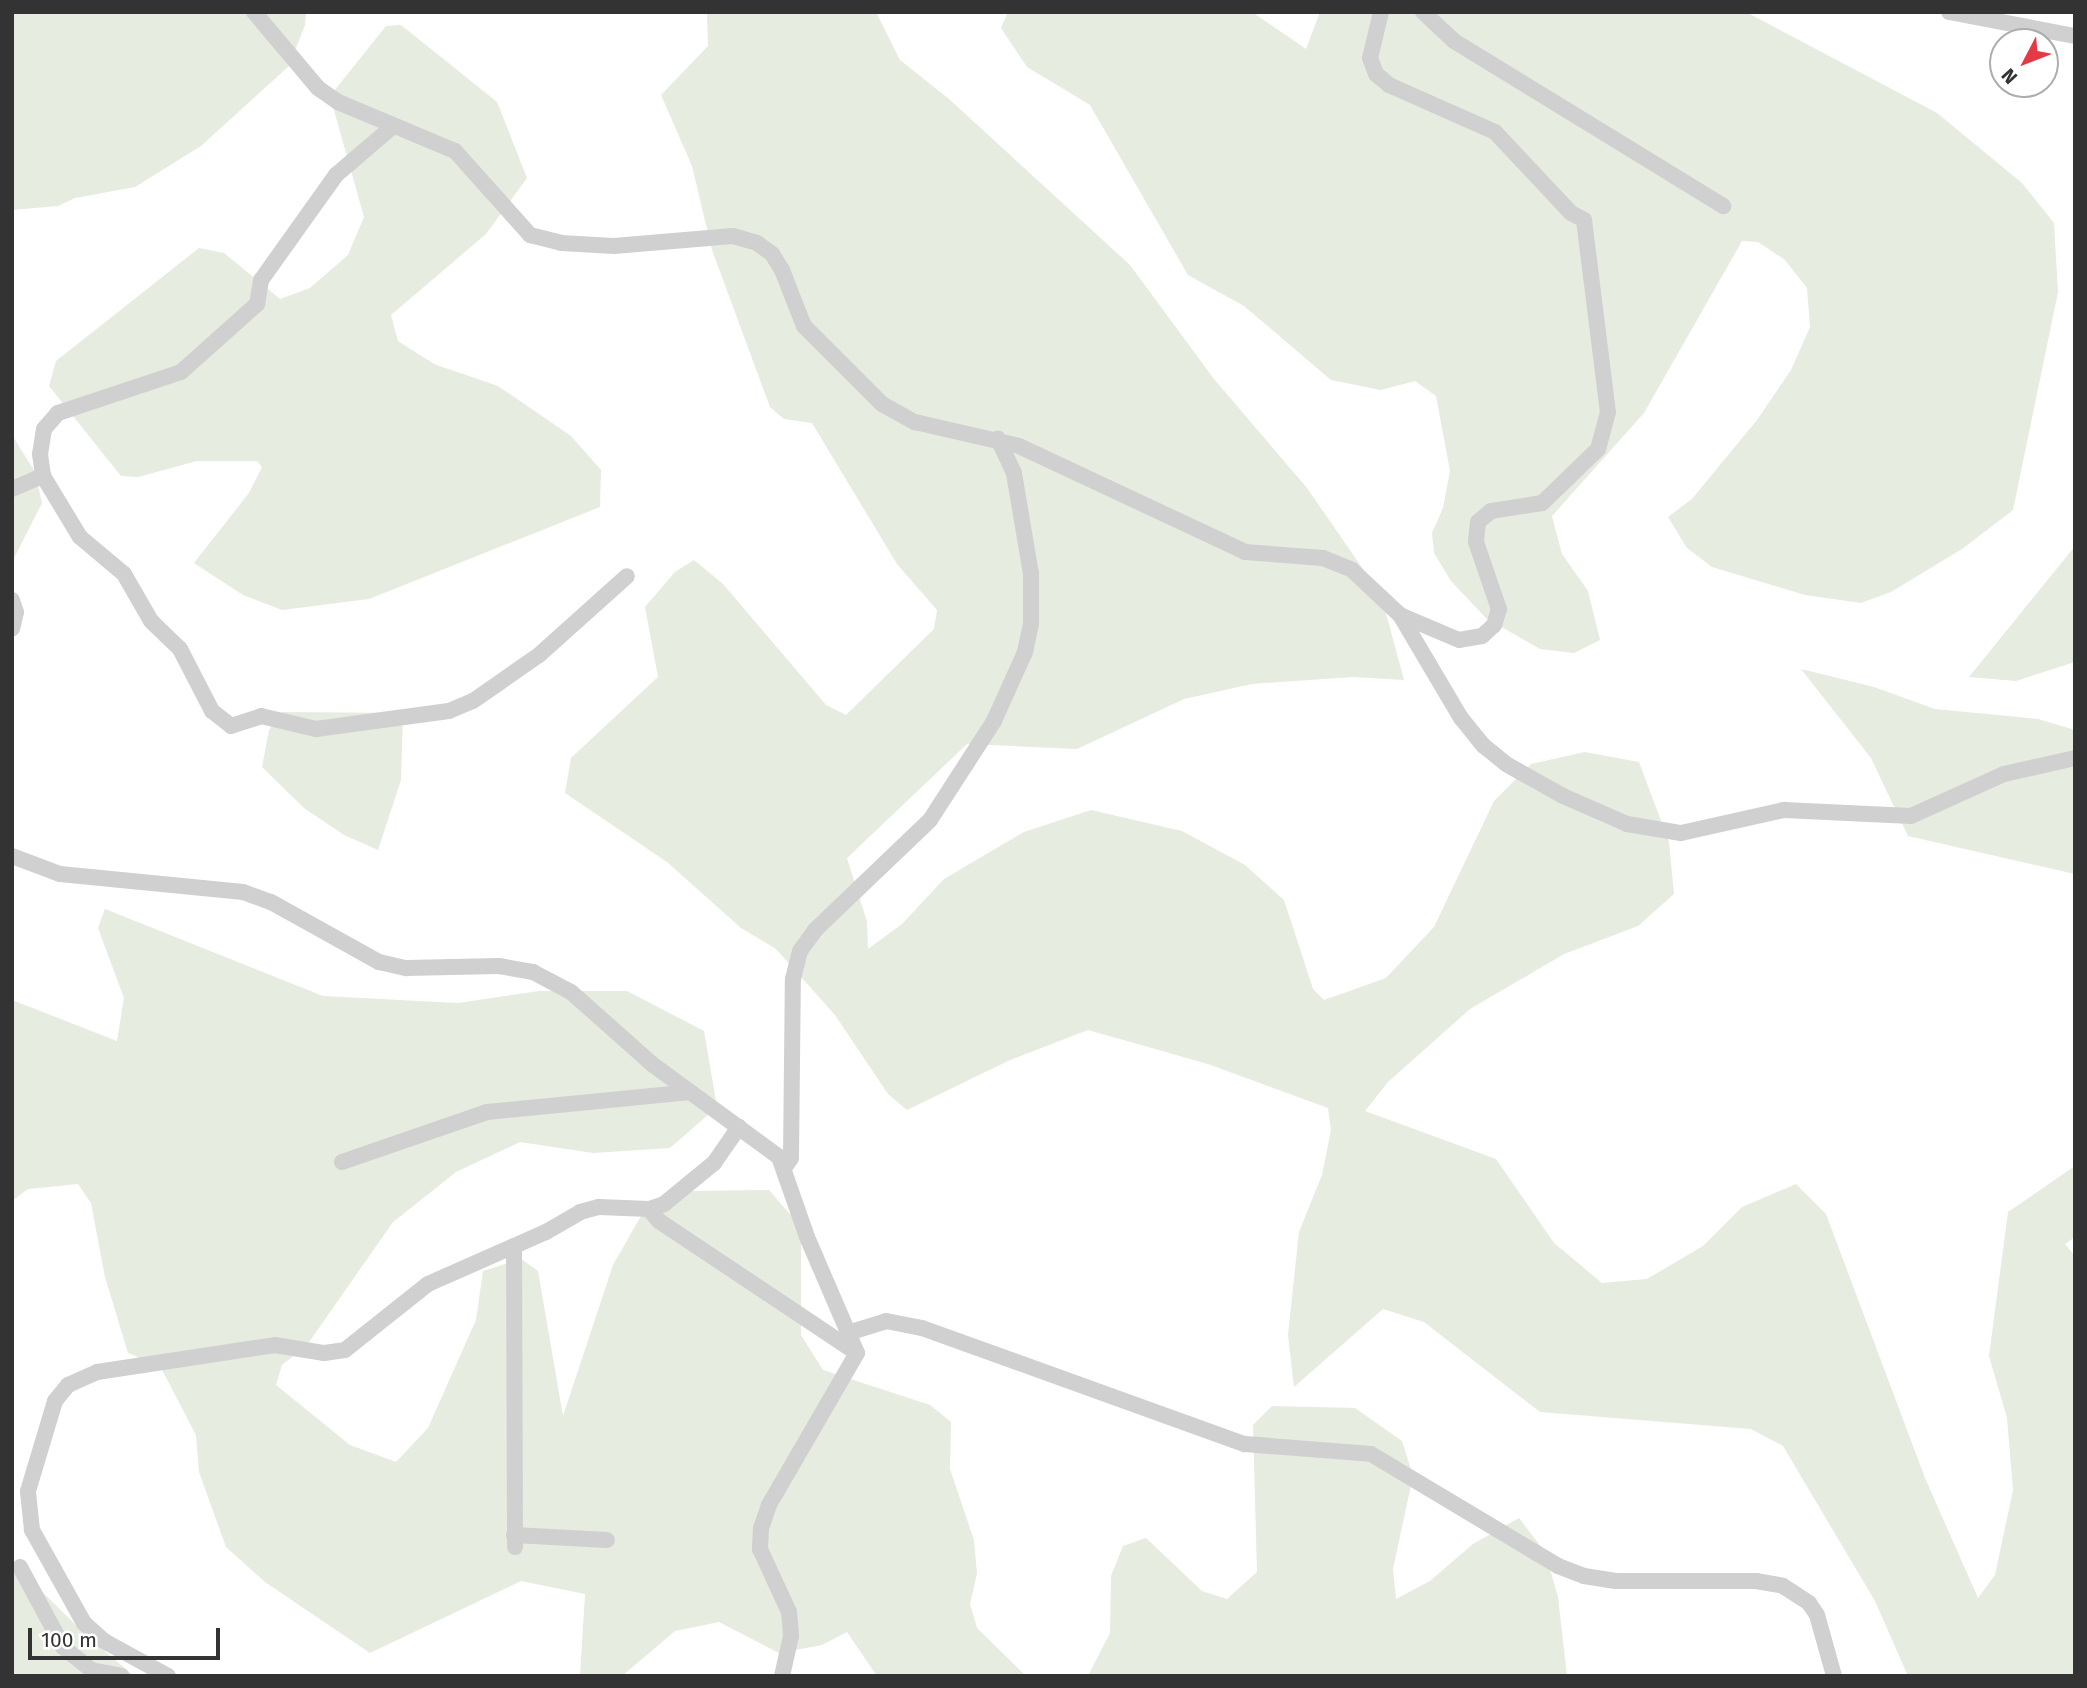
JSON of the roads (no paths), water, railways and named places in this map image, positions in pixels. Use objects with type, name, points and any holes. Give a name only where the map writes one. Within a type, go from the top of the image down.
[{"type":"street","points":[[254,12],[318,88],[393,127],[455,151],[530,234],[561,243],[614,246],[733,236],[757,243],[772,254],[782,270],[804,326],[883,404],[915,422],[998,439],[1245,552],[1323,558],[1352,570],[1400,615],[1461,718],[1485,746],[1506,764],[1563,796],[1628,824],[1681,833],[1784,810],[1911,816],[2004,774],[2075,758]]},
{"type":"street","points":[[1381,12],[1370,58],[1377,74],[1389,85],[1495,132],[1572,213],[1584,220],[1608,412],[1598,449],[1542,503],[1491,511],[1478,522],[1476,542],[1499,609],[1494,625],[1482,636],[1459,640],[1400,615]]},
{"type":"street","points":[[1423,12],[1454,41],[1723,205]]},
{"type":"street","points":[[1949,12],[2075,36]]},
{"type":"street","points":[[393,127],[336,175],[261,280],[257,304],[181,372],[58,413],[44,429],[40,454],[43,476],[80,537],[124,574],[151,621],[180,649],[212,710],[231,726],[261,716],[316,729],[449,711],[472,701],[539,655],[627,576]]},
{"type":"street","points":[[785,1167],[791,1158],[793,979],[800,951],[815,930],[930,820],[995,721],[1025,652],[1031,624],[1031,574],[1014,473],[998,439]]},
{"type":"street","points":[[12,489],[43,476]]},
{"type":"street","points":[[12,600],[16,612],[12,629]]},
{"type":"street","points":[[12,856],[60,874],[243,892],[271,902],[379,962],[406,968],[499,966],[533,972],[571,992],[617,1037],[772,1149],[785,1167],[807,1237],[851,1332],[857,1353],[769,1505],[761,1528],[760,1549],[789,1612],[791,1636],[782,1676]]},
{"type":"street","points":[[342,1163],[487,1112],[690,1091]]},
{"type":"street","points":[[168,1676],[104,1641],[83,1623],[32,1531],[29,1491],[55,1401],[68,1385],[97,1371],[275,1345],[324,1353],[345,1350],[428,1284],[514,1246],[580,1212],[599,1207],[649,1209],[690,1186],[714,1163],[739,1127]]},
{"type":"street","points":[[649,1209],[659,1221],[857,1353]]},
{"type":"street","points":[[514,1246],[514,1541],[607,1540]]},
{"type":"street","points":[[851,1332],[886,1321],[922,1328],[1245,1444],[1371,1454],[1558,1566],[1584,1576],[1616,1581],[1756,1581],[1783,1586],[1809,1604],[1817,1615],[1834,1676]]},
{"type":"street","points":[[20,1567],[64,1647],[91,1670],[121,1676]]}]
